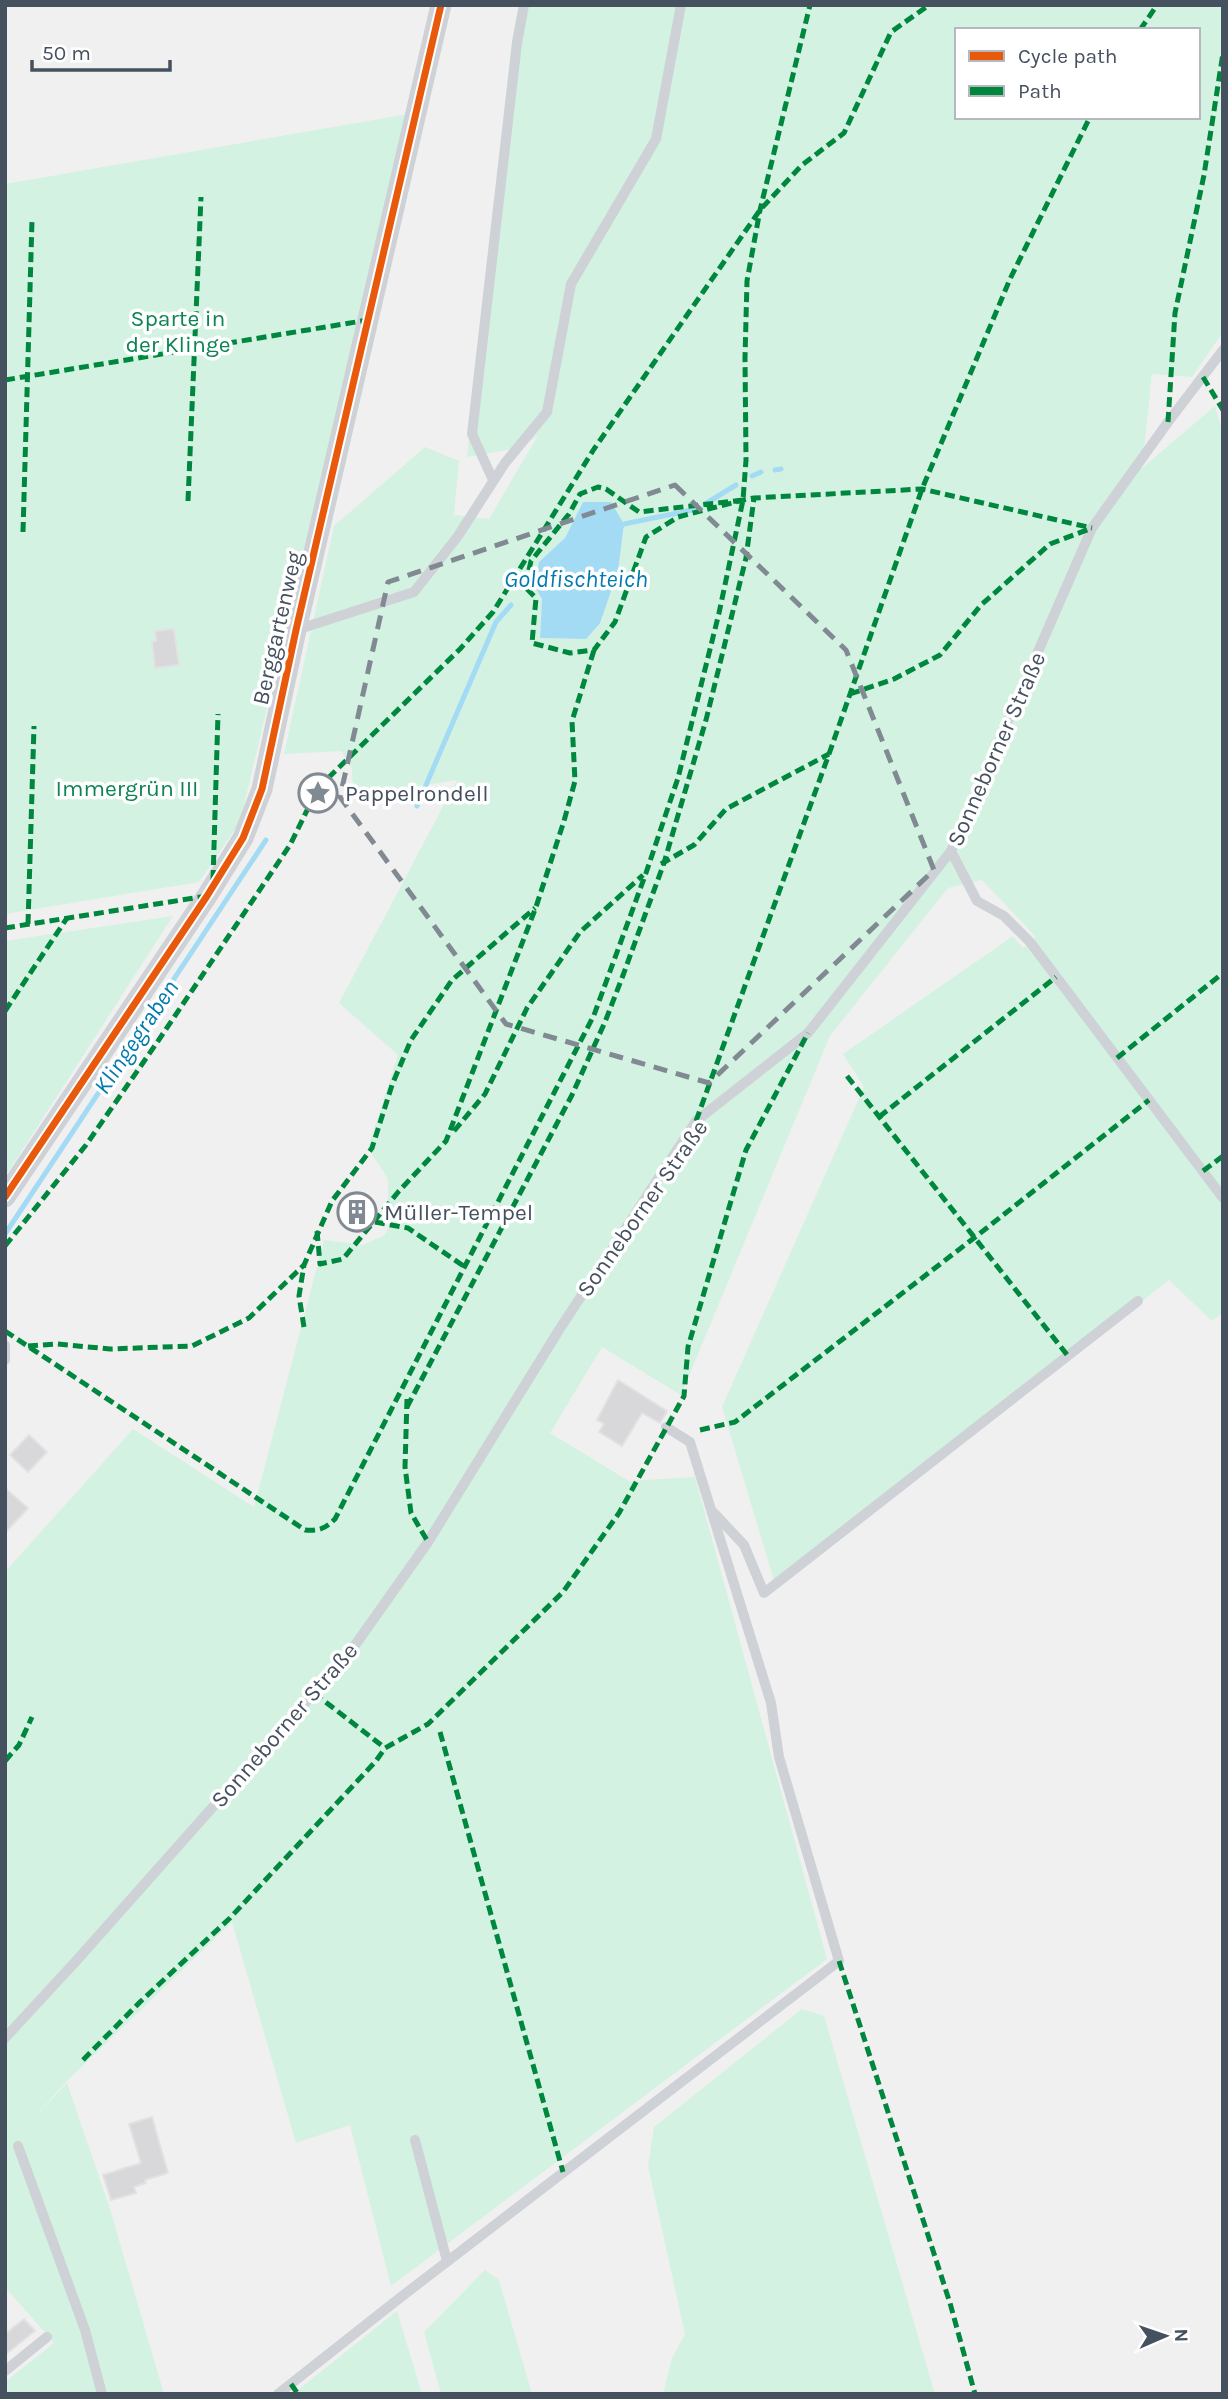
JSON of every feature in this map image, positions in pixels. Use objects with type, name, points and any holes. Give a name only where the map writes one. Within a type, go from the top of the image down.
[{"type":"street","name":"Berggartenweg","points":[[5,1197],[207,896],[243,838],[262,789],[296,630],[441,5]]},
{"type":"lane","points":[[493,480],[472,434],[517,43],[524,5]]},
{"type":"lane","points":[[296,630],[414,592],[458,536],[505,463],[547,412],[571,285],[656,139],[681,5]]},
{"type":"lane","name":"Sonneborner Straße","points":[[5,2038],[341,1665],[428,1542],[559,1329],[696,1121],[808,1033],[951,851],[1093,528],[1223,350]]},
{"type":"lane","points":[[951,851],[977,901],[1004,916],[1030,942],[1223,1198]]},
{"type":"lane","points":[[712,1511],[744,1545],[764,1593],[1138,1301]]},
{"type":"lane","points":[[5,1345],[5,1360]]},
{"type":"lane","points":[[278,2394],[839,1961],[779,1756],[771,1703],[690,1441],[666,1427]]},
{"type":"lane","points":[[415,2140],[447,2261]]},
{"type":"lane","points":[[18,2146],[85,2330],[102,2394]]},
{"type":"lane","points":[[5,2371],[47,2337]]},
{"type":"highlighted area","points":[[675,485],[846,650],[934,870],[709,1083],[506,1024],[340,797],[388,582]]},
{"type":"green space","points":[[519,5],[1223,5],[1223,332],[1192,377],[1152,374],[1142,468],[1215,406],[1223,434],[1223,1313],[1212,1321],[1169,1280],[775,1584],[722,1407],[864,1087],[843,1054],[1013,936],[1023,948],[1036,937],[982,880],[948,888],[830,1036],[681,1395],[602,1347],[550,1433],[629,1481],[695,1477],[827,1959],[391,2286],[350,2125],[296,2143],[232,1922],[66,2082],[28,2124],[67,2083],[110,2209],[164,2394],[5,2394],[5,2382],[54,2343],[5,2287],[5,1572],[133,1429],[254,1507],[324,1240],[363,1245],[385,1235],[393,1216],[388,1200],[388,1179],[368,1148],[398,1055],[339,1003],[457,780],[353,796],[352,769],[341,751],[284,754],[334,526],[425,447],[459,461],[454,515],[489,519],[537,437],[518,448],[467,457],[512,40]],"holes":[[[583,502],[611,502],[624,524],[618,571],[586,639],[540,638],[542,599],[539,562],[565,538]]]},
{"type":"green space","name":"Sparte in der Klinge","points":[[408,114],[240,822],[199,882],[5,914],[5,184]]},
{"type":"green space","points":[[173,916],[5,1177],[5,941]]},
{"type":"green space","points":[[802,2009],[824,2016],[935,2394],[665,2394],[672,2358],[685,2334],[648,2166],[654,2127]]},
{"type":"green space","points":[[485,2270],[499,2280],[532,2394],[441,2394],[424,2332]]},
{"type":"green space","points":[[397,2311],[422,2394],[293,2394]]},
{"type":"water","name":"Goldfischteich","points":[[583,502],[611,502],[624,524],[618,571],[600,623],[586,639],[540,638],[542,599],[535,587],[539,562],[565,538]]},
{"type":"building","points":[[174,629],[179,665],[155,668],[152,642],[156,641],[155,631]]},
{"type":"building","points":[[618,1380],[667,1411],[660,1423],[642,1413],[622,1446],[599,1432],[604,1424],[597,1420]]},
{"type":"building","points":[[29,1435],[47,1452],[28,1472],[10,1455]]},
{"type":"building","points":[[5,1488],[28,1508],[5,1533]]},
{"type":"building","points":[[152,2117],[168,2173],[145,2180],[146,2183],[134,2187],[136,2193],[111,2200],[103,2175],[141,2163],[129,2124]]},
{"type":"building","points":[[24,2319],[35,2331],[5,2355],[5,2334]]},
{"type":"waterway","name":"Klingegraben","points":[[775,470],[781,469]]},
{"type":"waterway","name":"Klingegraben","points":[[752,476],[761,472]]},
{"type":"waterway","name":"Klingegraben","points":[[705,504],[736,485]]},
{"type":"waterway","name":"Klingegraben","points":[[619,528],[624,524],[697,509]]},
{"type":"waterway","name":"Klingegraben","points":[[417,806],[496,622],[511,605]]},
{"type":"waterway","name":"Klingegraben","points":[[5,1234],[266,840]]},
{"type":"marked path","points":[[5,1331],[305,1530],[321,1529],[335,1519],[594,1015],[678,778],[719,613],[743,500],[746,460],[747,281],[760,210],[810,5]]},
{"type":"marked path","points":[[5,1246],[86,1145],[156,1044],[290,845],[318,788],[460,649],[493,612],[594,449],[760,210],[802,165],[844,133],[891,32],[929,5]]},
{"type":"marked path","points":[[1141,28],[1157,5]]},
{"type":"marked path","points":[[1168,422],[1175,313],[1204,175],[1223,53]]},
{"type":"marked path","points":[[696,1121],[922,489],[1010,279],[1089,119]]},
{"type":"marked path","points":[[188,501],[201,197]]},
{"type":"marked path","points":[[23,532],[32,220]]},
{"type":"marked path","points":[[5,380],[368,320]]},
{"type":"marked path","points":[[1203,377],[1223,410]]},
{"type":"marked path","points":[[743,500],[639,512],[606,489],[598,487],[580,494],[569,514],[531,561],[525,587],[536,598],[532,643],[570,653],[594,650],[615,622],[646,537],[678,517],[743,500],[922,489],[1092,528]]},
{"type":"marked path","points":[[407,1407],[572,1095],[622,978],[664,863],[706,720],[746,558],[754,498]]},
{"type":"marked path","points":[[850,694],[894,679],[940,655],[981,605],[1050,544],[1092,528]]},
{"type":"marked path","points":[[317,1231],[320,1264],[343,1259],[399,1191],[446,1141],[536,907],[564,821],[575,781],[572,721],[594,650]]},
{"type":"marked path","points":[[213,880],[218,714]]},
{"type":"marked path","points":[[28,924],[34,726]]},
{"type":"marked path","points":[[661,864],[694,845],[726,809],[829,754]]},
{"type":"marked path","points":[[454,1131],[485,1094],[527,1008],[580,932],[643,875]]},
{"type":"marked path","points":[[5,928],[207,896]]},
{"type":"marked path","points":[[304,1327],[299,1296],[304,1265],[332,1201],[372,1148],[392,1085],[411,1040],[452,980],[535,908]]},
{"type":"marked path","points":[[5,1011],[67,918]]},
{"type":"marked path","points":[[1117,1058],[1223,973]]},
{"type":"marked path","points":[[879,1117],[1056,977]]},
{"type":"marked path","points":[[83,2060],[140,2002],[230,1918],[376,1761],[385,1748],[428,1724],[563,1592],[619,1513],[684,1396],[688,1347],[746,1150],[808,1033]]},
{"type":"marked path","points":[[847,1076],[1068,1356]]},
{"type":"marked path","points":[[700,1430],[735,1422],[1149,1100]]},
{"type":"marked path","points":[[1203,1171],[1223,1156]]},
{"type":"marked path","points":[[375,1222],[408,1228],[465,1267]]},
{"type":"marked path","points":[[28,1346],[57,1344],[110,1349],[192,1346],[249,1318],[304,1265]]},
{"type":"marked path","points":[[407,1399],[405,1467],[411,1513],[428,1542]]},
{"type":"marked path","points":[[314,1693],[385,1748]]},
{"type":"marked path","points":[[5,1761],[19,1745],[32,1717]]},
{"type":"marked path","points":[[440,1732],[563,2172]]},
{"type":"marked path","points":[[839,1961],[950,2303],[975,2394]]},
{"type":"marked path","points":[[291,2384],[298,2394]]},
{"type":"cycle path","points":[[5,1197],[207,896],[243,838],[262,789],[296,630],[441,5]]},
{"type":"place","name":"Pappelrondell","points":[[318,793]]},
{"type":"place","name":"Müller-Tempel","points":[[357,1212]]},
{"type":"park label","name":"Immergrün III","points":[[127,788]]}]
